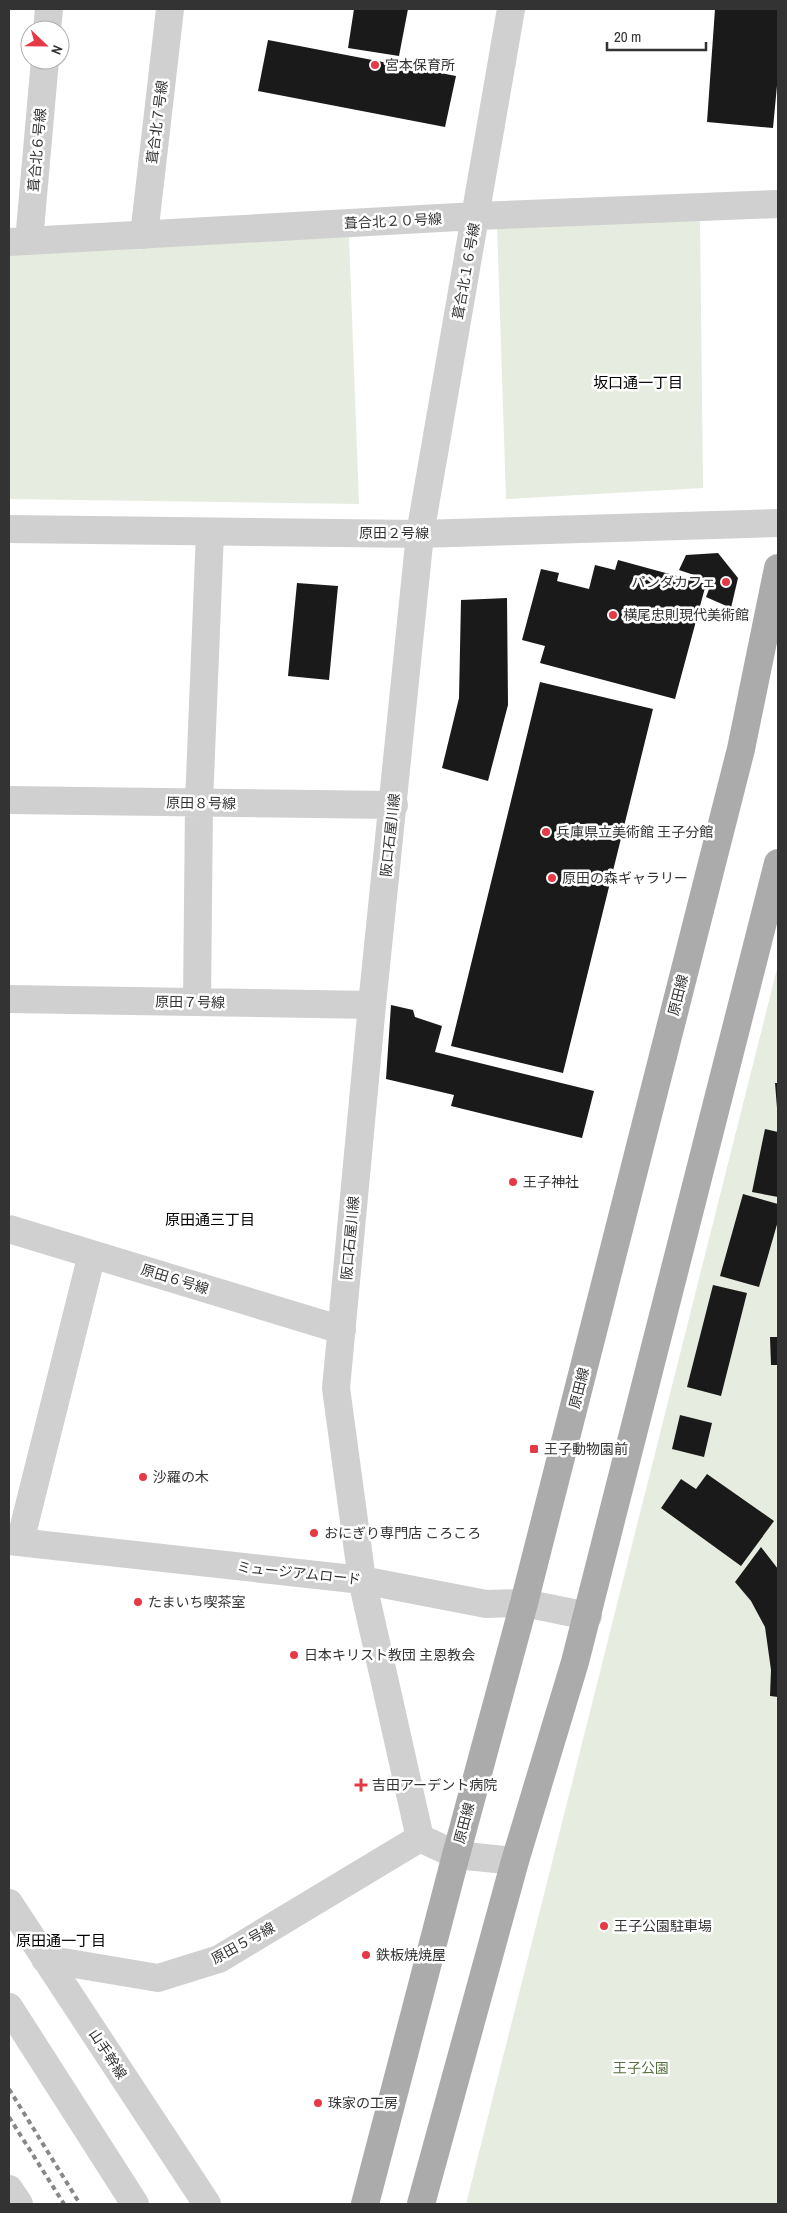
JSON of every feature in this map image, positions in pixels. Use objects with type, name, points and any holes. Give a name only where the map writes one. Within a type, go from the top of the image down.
[{"type":"main road","name":"原田線","points":[[365,2204],[524,1603],[739,759],[778,568]]},
{"type":"main road","points":[[422,2204],[515,1861],[588,1616],[778,864]]},
{"type":"street","name":"葺合北７号線","points":[[144,235],[170,9]]},
{"type":"street","name":"葺合北１６号線","points":[[420,534],[511,9]]},
{"type":"street","name":"葺合北６号線","points":[[19,241],[44,70]]},
{"type":"street","name":"葺合北２０号線","points":[[19,241],[476,216],[778,204]]},
{"type":"street","name":"原田２号線","points":[[9,530],[420,534],[778,523]]},
{"type":"street","points":[[197,1002],[199,802],[210,532]]},
{"type":"street","name":"阪口石屋川線","points":[[420,534],[394,805],[372,1005],[336,1388],[362,1580],[420,1838]]},
{"type":"street","name":"原田８号線","points":[[9,800],[394,805]]},
{"type":"street","name":"原田７号線","points":[[9,999],[372,1005]]},
{"type":"street","name":"原田６号線","points":[[9,1229],[342,1330]]},
{"type":"street","points":[[15,1542],[92,1254]]},
{"type":"street","name":"ミュージアムロード","points":[[15,1542],[362,1580],[486,1604],[524,1603],[588,1616]]},
{"type":"street","points":[[420,1838],[456,1855],[515,1861]]},
{"type":"street","name":"原田５号線","points":[[46,1959],[158,1978],[219,1959],[420,1838]]},
{"type":"street","name":"山手幹線","points":[[9,1903],[206,2204]]},
{"type":"street","points":[[9,2007],[135,2204]]},
{"type":"street","points":[[9,2189],[19,2204]]},
{"type":"green space","points":[[700,221],[703,488],[506,499],[497,224]]},
{"type":"green space","points":[[349,237],[359,504],[9,499],[9,253]]},
{"type":"green space","name":"王子公園","points":[[778,965],[778,2204],[466,2204]]},
{"type":"building","points":[[354,9],[408,9],[399,56],[348,48]]},
{"type":"building","points":[[715,9],[778,10],[778,75],[773,128],[707,122]]},
{"type":"building","points":[[268,40],[456,76],[445,127],[258,91]]},
{"type":"building","points":[[718,553],[738,578],[731,608],[706,597],[712,581],[679,570],[686,555]]},
{"type":"building","name":"横尾忠則現代美術館","points":[[618,560],[706,584],[675,699],[540,663],[545,646],[522,640],[541,569],[559,573],[557,581],[589,589],[595,565],[615,570]]},
{"type":"building","points":[[297,583],[338,586],[329,680],[288,676]]},
{"type":"building","points":[[507,598],[508,705],[488,781],[442,768],[459,698],[461,600]]},
{"type":"building","name":"原田の森ギャラリー","points":[[540,682],[653,709],[563,1073],[451,1046]]},
{"type":"building","points":[[391,1005],[413,1010],[415,1017],[442,1026],[435,1052],[594,1091],[582,1138],[451,1106],[454,1095],[386,1079]]},
{"type":"building","points":[[775,1083],[778,1083],[778,1108],[777,1108]]},
{"type":"building","points":[[765,1129],[778,1132],[778,1197],[752,1192]]},
{"type":"building","points":[[743,1194],[778,1204],[778,1221],[759,1287],[720,1276]]},
{"type":"building","points":[[713,1285],[747,1293],[721,1396],[687,1387]]},
{"type":"building","points":[[770,1337],[778,1337],[778,1365],[771,1365]]},
{"type":"building","points":[[680,1415],[712,1423],[704,1457],[672,1449]]},
{"type":"building","points":[[707,1474],[774,1521],[741,1566],[661,1508],[681,1479],[696,1489]]},
{"type":"building","points":[[761,1547],[778,1569],[778,1697],[770,1696],[771,1670],[765,1627],[751,1601],[735,1582]]},
{"type":"railway","points":[[9,2089],[80,2204]]},
{"type":"railway","points":[[9,2117],[64,2204]]},
{"type":"place","name":"宮本保育所","points":[[375,65]]},
{"type":"place","name":"パンダカフェ","points":[[726,582]]},
{"type":"place","name":"横尾忠則現代美術館","points":[[613,615]]},
{"type":"place","name":"兵庫県立美術館 王子分館","points":[[546,832]]},
{"type":"place","name":"原田の森ギャラリー","points":[[552,878]]},
{"type":"place","name":"王子神社","points":[[513,1182]]},
{"type":"place","name":"王子動物園前","points":[[534,1449]]},
{"type":"place","name":"沙羅の木","points":[[143,1477]]},
{"type":"place","name":"おにぎり専門店 ころころ","points":[[314,1533]]},
{"type":"place","name":"たまいち喫茶室","points":[[138,1602]]},
{"type":"place","name":"日本キリスト教団 主恩教会","points":[[294,1655]]},
{"type":"place","name":"吉田アーデント病院","points":[[361,1785]]},
{"type":"place","name":"王子公園駐車場","points":[[604,1926]]},
{"type":"place","name":"鉄板焼焼屋","points":[[366,1955]]},
{"type":"place","name":"珠家の工房","points":[[318,2103]]},
{"type":"district","name":"坂口通一丁目","points":[[638,382]]},
{"type":"district","name":"原田通三丁目","points":[[210,1219]]},
{"type":"district","name":"原田通一丁目","points":[[61,1940]]}]
